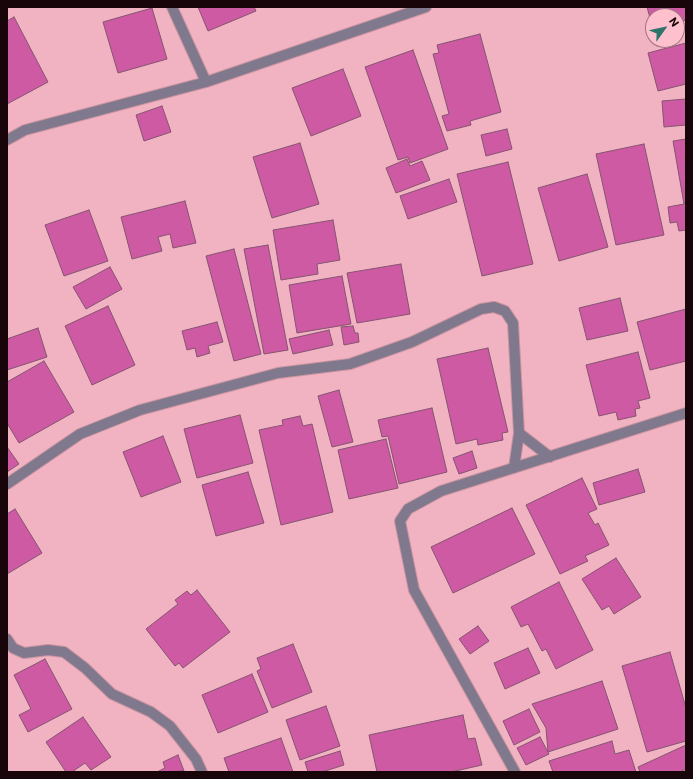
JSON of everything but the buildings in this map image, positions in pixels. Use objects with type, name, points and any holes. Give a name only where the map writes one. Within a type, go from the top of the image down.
[{"type":"street","points":[[172,7],[206,82]]},
{"type":"street","points":[[7,140],[25,130],[206,82],[426,7]]},
{"type":"street","points":[[7,484],[80,434],[140,410],[278,373],[350,364],[412,342],[481,309],[494,307],[505,311],[513,323],[519,433],[514,468]]},
{"type":"street","points":[[515,772],[414,590],[400,521],[408,509],[441,492],[686,412]]},
{"type":"street","points":[[519,433],[550,457]]},
{"type":"street","points":[[7,639],[13,648],[24,653],[48,650],[64,652],[85,668],[112,694],[152,712],[170,726],[196,760],[202,772]]}]
